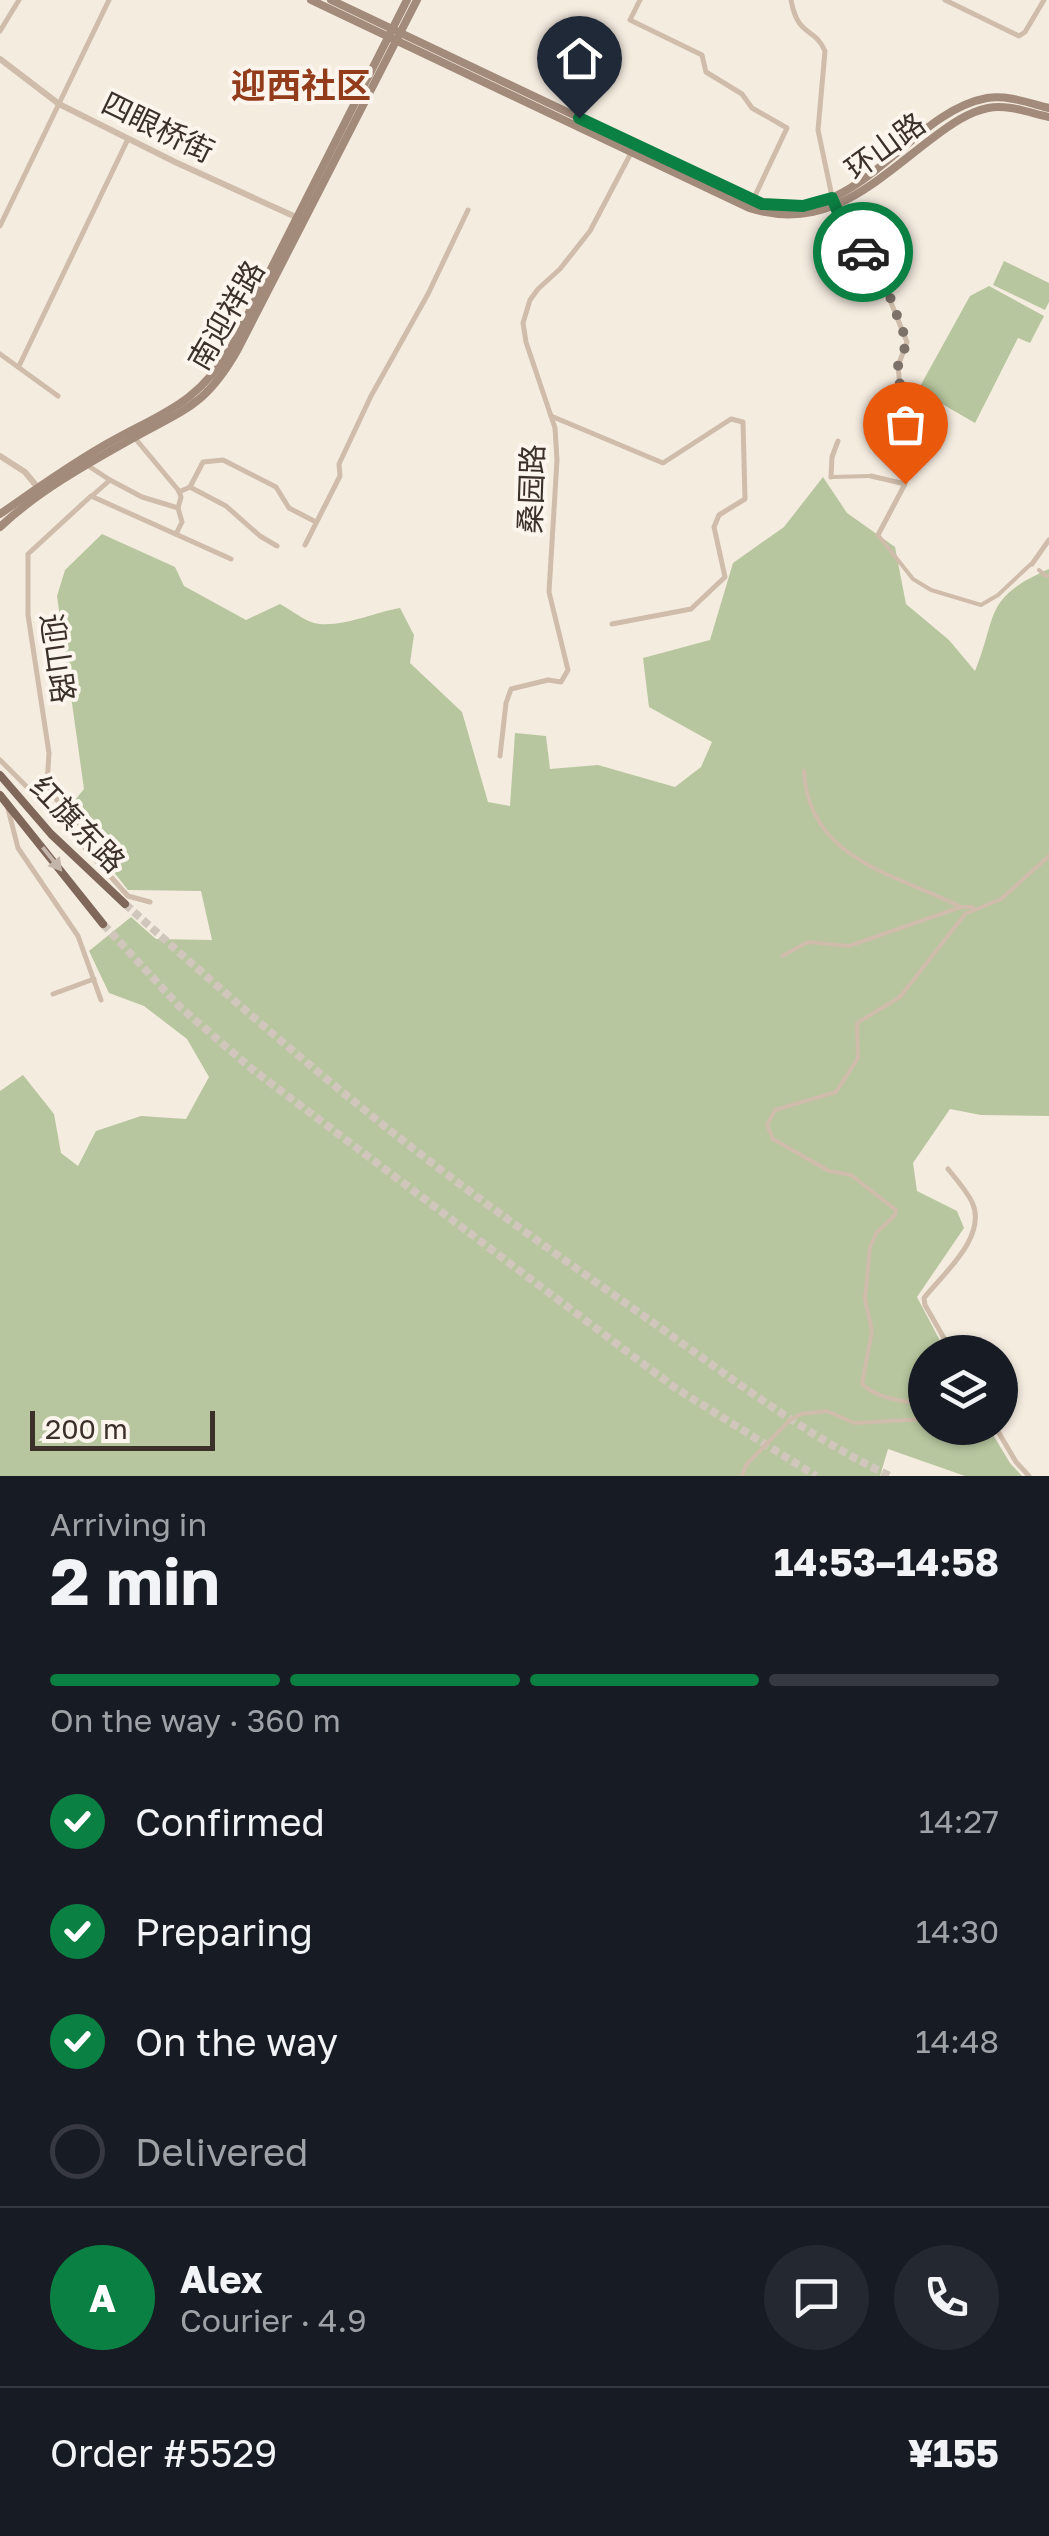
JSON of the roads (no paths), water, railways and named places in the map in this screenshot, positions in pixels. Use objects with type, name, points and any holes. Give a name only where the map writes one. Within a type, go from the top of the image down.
[{"type":"main road","name":"环山路","points":[[311,0],[395,34],[753,200],[786,207],[833,202],[939,122],[973,102],[1005,98],[1049,108]]},
{"type":"main road","name":"环山路","points":[[332,0],[631,153],[760,211],[804,216],[863,192],[944,130],[976,112],[1004,107],[1049,118]]},
{"type":"main road","points":[[395,34],[408,0]]},
{"type":"main road","points":[[395,34],[417,0]]},
{"type":"main road","name":"南迎祥路","points":[[0,527],[41,491],[173,411],[207,382],[232,346],[301,220],[395,34]]},
{"type":"main road","name":"南迎祥路","points":[[0,514],[87,465],[130,435]]},
{"type":"main road","name":"红旗东路","points":[[0,775],[52,834],[125,904]]},
{"type":"main road","name":"红旗东路","points":[[3,799],[103,924]]},
{"type":"street","points":[[0,30],[19,0]]},
{"type":"street","points":[[0,226],[109,0]]},
{"type":"street","points":[[640,0],[630,20],[702,55],[706,72],[742,94],[752,108],[787,128],[753,200]]},
{"type":"street","points":[[791,0],[798,25],[825,51],[818,130],[833,202],[844,227],[879,274],[907,342],[898,366],[907,456],[905,484],[878,535],[912,579],[931,590],[982,605],[998,596],[1032,564],[1049,540]]},
{"type":"street","points":[[945,0],[1019,36],[1044,0]]},
{"type":"street","name":"四眼桥街","points":[[0,59],[59,104],[301,220]]},
{"type":"street","points":[[19,366],[128,139]]},
{"type":"street","name":"桑园路","points":[[500,756],[511,689],[548,680],[561,682],[568,670],[550,592],[558,460],[551,416],[526,342],[525,312],[538,290],[590,230],[631,153]]},
{"type":"street","points":[[305,546],[340,476],[339,464],[371,396],[428,294],[468,210]]},
{"type":"street","points":[[0,354],[58,396]]},
{"type":"street","points":[[551,416],[663,462],[731,418],[743,422],[745,498],[719,515],[714,527],[725,577],[692,610],[612,624]]},
{"type":"street","points":[[130,435],[179,492],[182,522],[176,534]]},
{"type":"street","points":[[838,441],[831,477],[872,476],[905,484]]},
{"type":"street","points":[[0,456],[26,472],[41,491]]},
{"type":"street","points":[[179,492],[190,487],[203,462],[223,460],[276,486],[288,508],[316,522]]},
{"type":"street","points":[[87,465],[142,497],[178,508]]},
{"type":"street","points":[[93,495],[110,480]]},
{"type":"street","points":[[190,487],[226,506],[277,546]]},
{"type":"street","name":"迎山路","points":[[62,820],[63,809],[47,785],[49,753],[28,614],[28,554],[91,496],[231,559]]},
{"type":"street","points":[[1039,570],[1049,575]]},
{"type":"street","points":[[0,760],[62,820],[128,896],[150,902]]},
{"type":"street","points":[[804,770],[806,798],[817,822],[838,846],[898,880],[961,907]]},
{"type":"street","points":[[3,799],[18,848],[78,936],[101,1000]]},
{"type":"street","points":[[908,1402],[869,1391],[862,1384],[872,1331],[865,1300],[870,1247],[896,1210],[851,1176],[829,1172],[773,1139],[767,1125],[775,1110],[836,1092],[858,1058],[857,1023],[900,997],[965,914],[1000,899],[1049,856]]},
{"type":"street","points":[[782,956],[808,942],[849,946],[961,907],[978,906]]},
{"type":"street","points":[[53,994],[94,979]]},
{"type":"street","points":[[942,1335],[924,1298],[972,1236],[976,1223],[973,1204],[948,1169]]},
{"type":"street","points":[[742,1476],[746,1465],[790,1420],[801,1414],[827,1412],[854,1423],[908,1420]]},
{"type":"street","points":[[1006,1445],[1028,1476]]},
{"type":"tunnel","points":[[125,904],[305,1061],[470,1192],[766,1403],[890,1476]]},
{"type":"tunnel","points":[[103,924],[180,1007],[252,1069],[674,1387],[816,1476]]},
{"type":"district","name":"迎西社区","points":[[301,85]]}]
